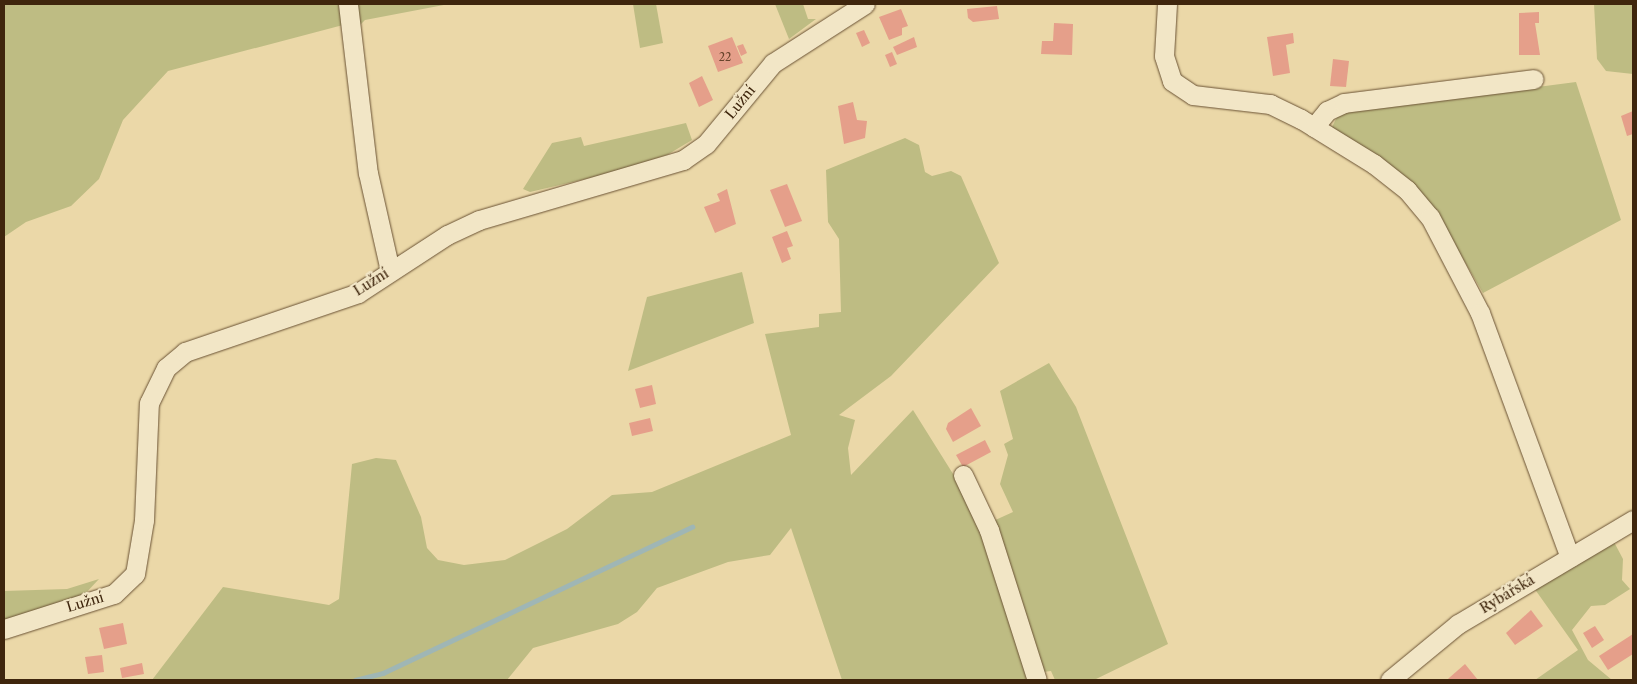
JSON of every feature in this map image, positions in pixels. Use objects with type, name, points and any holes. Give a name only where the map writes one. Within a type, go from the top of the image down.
[{"type":"street","points":[[348,4],[367,164],[390,271]]},
{"type":"street","name":"Lužní","points":[[4,629],[114,594],[135,574],[144,520],[145,427],[149,403],[166,368],[185,352],[243,328],[310,312],[358,293],[390,271],[479,220],[683,160],[706,144],[773,63],[865,4]]},
{"type":"street","points":[[1167,4],[1164,56],[1172,81],[1193,95],[1270,104],[1314,127],[1374,164],[1407,190],[1430,217],[1480,312],[1570,557]]},
{"type":"street","points":[[1314,127],[1327,111],[1344,103],[1533,79]]},
{"type":"street","points":[[963,474],[989,530],[1037,680]]},
{"type":"street","name":"Rybářská","points":[[1390,680],[1458,624],[1633,520]]},
{"type":"shaded area","points":[[4,4],[343,4],[343,25],[168,71],[123,120],[99,179],[71,206],[26,222],[4,237]]},
{"type":"shaded area","points":[[354,4],[449,4],[365,20],[360,25]]},
{"type":"shaded area","points":[[633,4],[656,4],[663,43],[640,48]]},
{"type":"shaded area","points":[[775,4],[803,4],[808,19],[816,19],[789,39]]},
{"type":"shaded area","points":[[1594,4],[1633,4],[1633,74],[1606,71],[1597,59]]},
{"type":"shaded area","points":[[1576,82],[1621,220],[1483,293],[1431,204],[1331,129],[1339,113]]},
{"type":"shaded area","points":[[686,123],[692,140],[667,155],[611,173],[530,192],[523,189],[552,143],[581,137],[584,146]]},
{"type":"shaded area","points":[[905,138],[919,145],[925,172],[932,176],[951,171],[961,176],[999,263],[891,376],[839,415],[855,420],[848,448],[851,475],[913,410],[970,501],[1033,680],[842,680],[791,528],[770,555],[728,562],[657,588],[637,612],[618,624],[533,648],[507,680],[152,680],[223,587],[329,605],[339,599],[352,464],[376,458],[396,460],[421,517],[427,548],[438,560],[464,565],[505,560],[567,529],[612,495],[652,492],[791,435],[765,334],[819,327],[819,314],[841,312],[839,239],[828,222],[826,170]]},
{"type":"shaded area","points":[[742,272],[754,323],[628,371],[647,297]]},
{"type":"shaded area","points":[[1049,363],[1076,407],[1168,644],[1094,680],[1055,680],[1051,671],[1043,672],[991,522],[1013,512],[1000,484],[1008,455],[1004,444],[1013,439],[1000,391]]},
{"type":"shaded area","points":[[1614,542],[1623,559],[1622,580],[1630,589],[1605,605],[1591,606],[1572,630],[1588,660],[1612,680],[1535,680],[1578,650],[1534,588]]},
{"type":"shaded area","points":[[99,579],[84,595],[4,620],[4,591],[67,589]]},
{"type":"building","points":[[997,6],[999,19],[973,22],[968,18],[967,9]]},
{"type":"building","points":[[901,9],[908,26],[902,28],[902,35],[889,40],[879,17]]},
{"type":"building","points":[[1539,12],[1539,23],[1535,23],[1540,55],[1519,55],[1519,13]]},
{"type":"building","points":[[1054,23],[1073,24],[1072,55],[1041,54],[1042,41],[1053,41]]},
{"type":"building","points":[[864,30],[870,43],[862,47],[856,33]]},
{"type":"building","points":[[1293,33],[1294,43],[1286,45],[1290,73],[1273,76],[1267,37]]},
{"type":"building","points":[[732,37],[743,63],[718,72],[708,46]]},
{"type":"building","points":[[914,37],[917,47],[897,55],[893,47]]},
{"type":"building","points":[[743,44],[747,53],[741,56],[737,46]]},
{"type":"building","points":[[892,52],[897,64],[890,67],[885,55]]},
{"type":"building","points":[[1333,59],[1349,61],[1346,87],[1330,86]]},
{"type":"building","points":[[702,76],[713,100],[699,107],[689,83]]},
{"type":"building","points":[[853,102],[857,120],[867,121],[865,138],[844,144],[838,106]]},
{"type":"building","points":[[1633,111],[1633,134],[1627,136],[1621,116]]},
{"type":"building","points":[[787,184],[802,221],[785,227],[770,190]]},
{"type":"building","points":[[727,189],[736,224],[715,233],[704,207],[720,201],[717,194]]},
{"type":"building","points":[[787,231],[793,246],[787,248],[791,259],[782,263],[772,237]]},
{"type":"building","points":[[652,385],[656,404],[640,408],[635,389]]},
{"type":"building","points":[[971,408],[981,426],[953,442],[946,429],[948,423]]},
{"type":"building","points":[[650,418],[653,431],[632,436],[629,423]]},
{"type":"building","points":[[985,440],[991,452],[963,467],[956,455]]},
{"type":"building","points":[[1531,610],[1543,626],[1515,645],[1506,633]]},
{"type":"building","points":[[123,623],[127,644],[104,649],[99,628]]},
{"type":"building","points":[[1595,626],[1604,640],[1592,648],[1583,633]]},
{"type":"building","points":[[1633,634],[1633,654],[1608,670],[1599,656]]},
{"type":"building","points":[[102,655],[104,672],[88,674],[85,657]]},
{"type":"building","points":[[142,663],[144,674],[122,678],[120,668]]},
{"type":"building","points":[[1465,664],[1478,680],[1447,680],[1449,678]]},
{"type":"waterway","points":[[355,680],[383,673],[692,527]]}]
